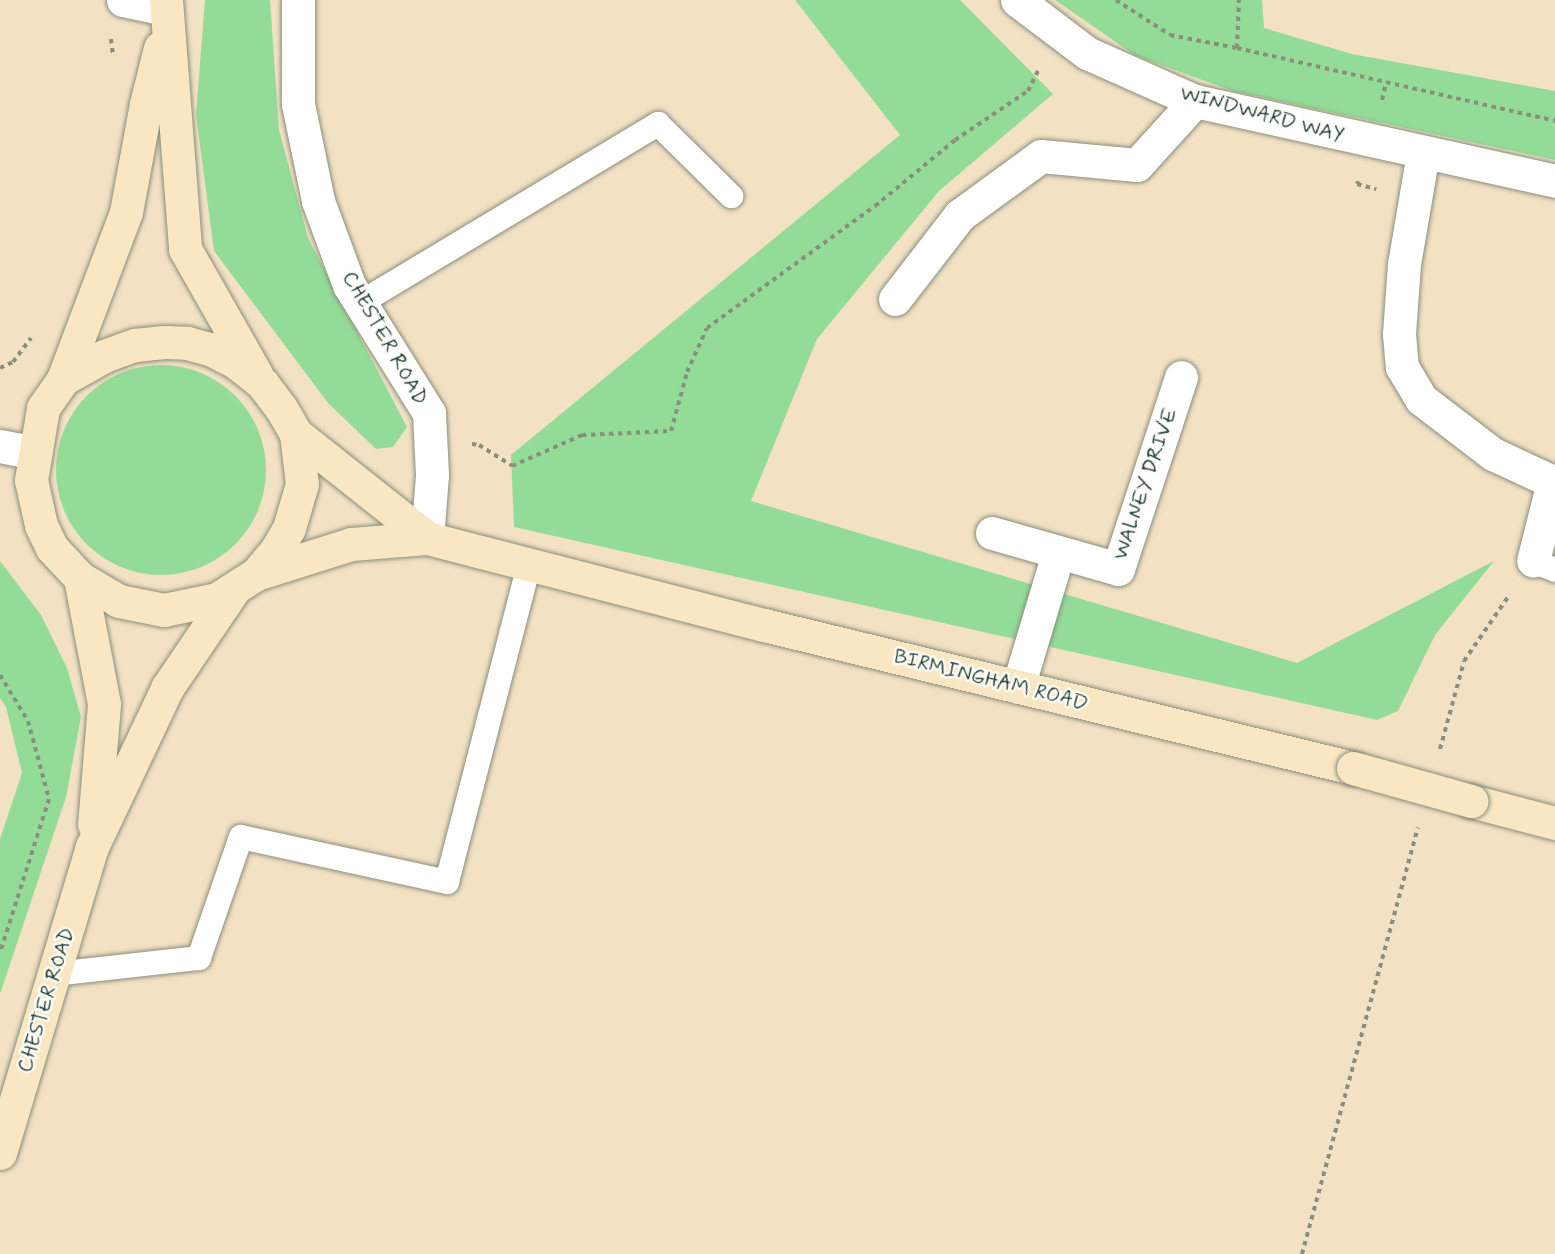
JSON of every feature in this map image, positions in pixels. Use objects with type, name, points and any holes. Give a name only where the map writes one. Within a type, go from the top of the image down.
[{"type":"main road","points":[[63,379],[126,212],[166,10]]},
{"type":"main road","points":[[166,10],[185,249],[262,383],[281,408],[296,434]]},
{"type":"main road","points":[[63,379],[104,356],[135,345],[164,342],[187,343],[210,349],[234,361],[262,383]]},
{"type":"main road","name":"BIRMINGHAM ROAD","points":[[63,379],[43,408],[35,453],[31,480],[41,525],[52,548],[80,578],[119,601],[164,610],[217,599],[245,582],[351,544],[428,538],[1018,687],[1353,768],[1555,823]]},
{"type":"main road","name":"BIRMINGHAM ROAD","points":[[296,434],[428,538]]},
{"type":"main road","name":"CHESTER ROAD","points":[[0,1153],[92,847],[167,688],[245,582],[277,549],[288,528],[302,484],[296,434]]},
{"type":"main road","name":"CHESTER ROAD","points":[[80,578],[104,704],[92,847]]},
{"type":"street","points":[[123,0],[166,10]]},
{"type":"street","name":"CHESTER ROAD","points":[[298,0],[298,104],[318,201],[349,285],[429,413],[432,475],[428,538]]},
{"type":"street","name":"WINDWARD WAY","points":[[1027,9],[1087,53],[1195,101],[1555,181]]},
{"type":"street","points":[[895,299],[960,215],[1041,156],[1137,165],[1195,101]]},
{"type":"street","points":[[1423,153],[1404,264],[1399,334],[1401,367],[1421,399],[1494,454],[1554,482],[1544,565]]},
{"type":"street","name":"WALNEY DRIVE","points":[[992,533],[1058,554],[1118,569],[1181,377]]},
{"type":"street","points":[[0,446],[35,453]]},
{"type":"street","points":[[1018,687],[1058,554]]},
{"type":"lane","points":[[360,303],[657,124],[731,196]]},
{"type":"lane","points":[[54,974],[199,957],[241,837],[447,882],[529,564]]},
{"type":"path","points":[[1116,0],[1170,35],[1237,48],[1555,121]]},
{"type":"path","points":[[1237,48],[1239,0]]},
{"type":"path","points":[[430,437],[479,445],[512,466],[582,435],[671,431],[687,372],[707,328],[875,206],[955,140],[1028,91],[1039,67],[1014,45],[1027,9]]},
{"type":"path","points":[[1439,754],[1464,661],[1544,565]]},
{"type":"path","points":[[0,675],[28,721],[49,799],[0,953]]},
{"type":"path","points":[[1302,1254],[1420,823]]},
{"type":"green space","points":[[205,0],[270,0],[279,130],[308,238],[407,427],[393,447],[376,449],[328,403],[214,251],[196,115]]},
{"type":"green space","points":[[795,0],[960,0],[1053,94],[939,191],[817,339],[751,501],[1297,663],[1494,561],[1435,635],[1398,711],[1377,720],[514,527],[511,455],[900,135]]},
{"type":"green space","points":[[1055,0],[1262,0],[1264,28],[1352,54],[1555,91],[1555,160],[1233,91],[1136,56]]},
{"type":"green space","points":[[161,365],[181,367],[201,373],[228,389],[242,403],[258,430],[264,450],[266,470],[264,490],[258,510],[242,537],[228,551],[201,567],[181,573],[161,575],[141,573],[121,567],[94,551],[80,537],[64,510],[58,490],[56,470],[58,450],[64,430],[80,403],[94,389],[121,373],[141,367]]},
{"type":"green space","points":[[0,561],[41,615],[67,668],[81,717],[66,797],[0,994],[0,839],[22,773],[6,707],[0,698]]}]
